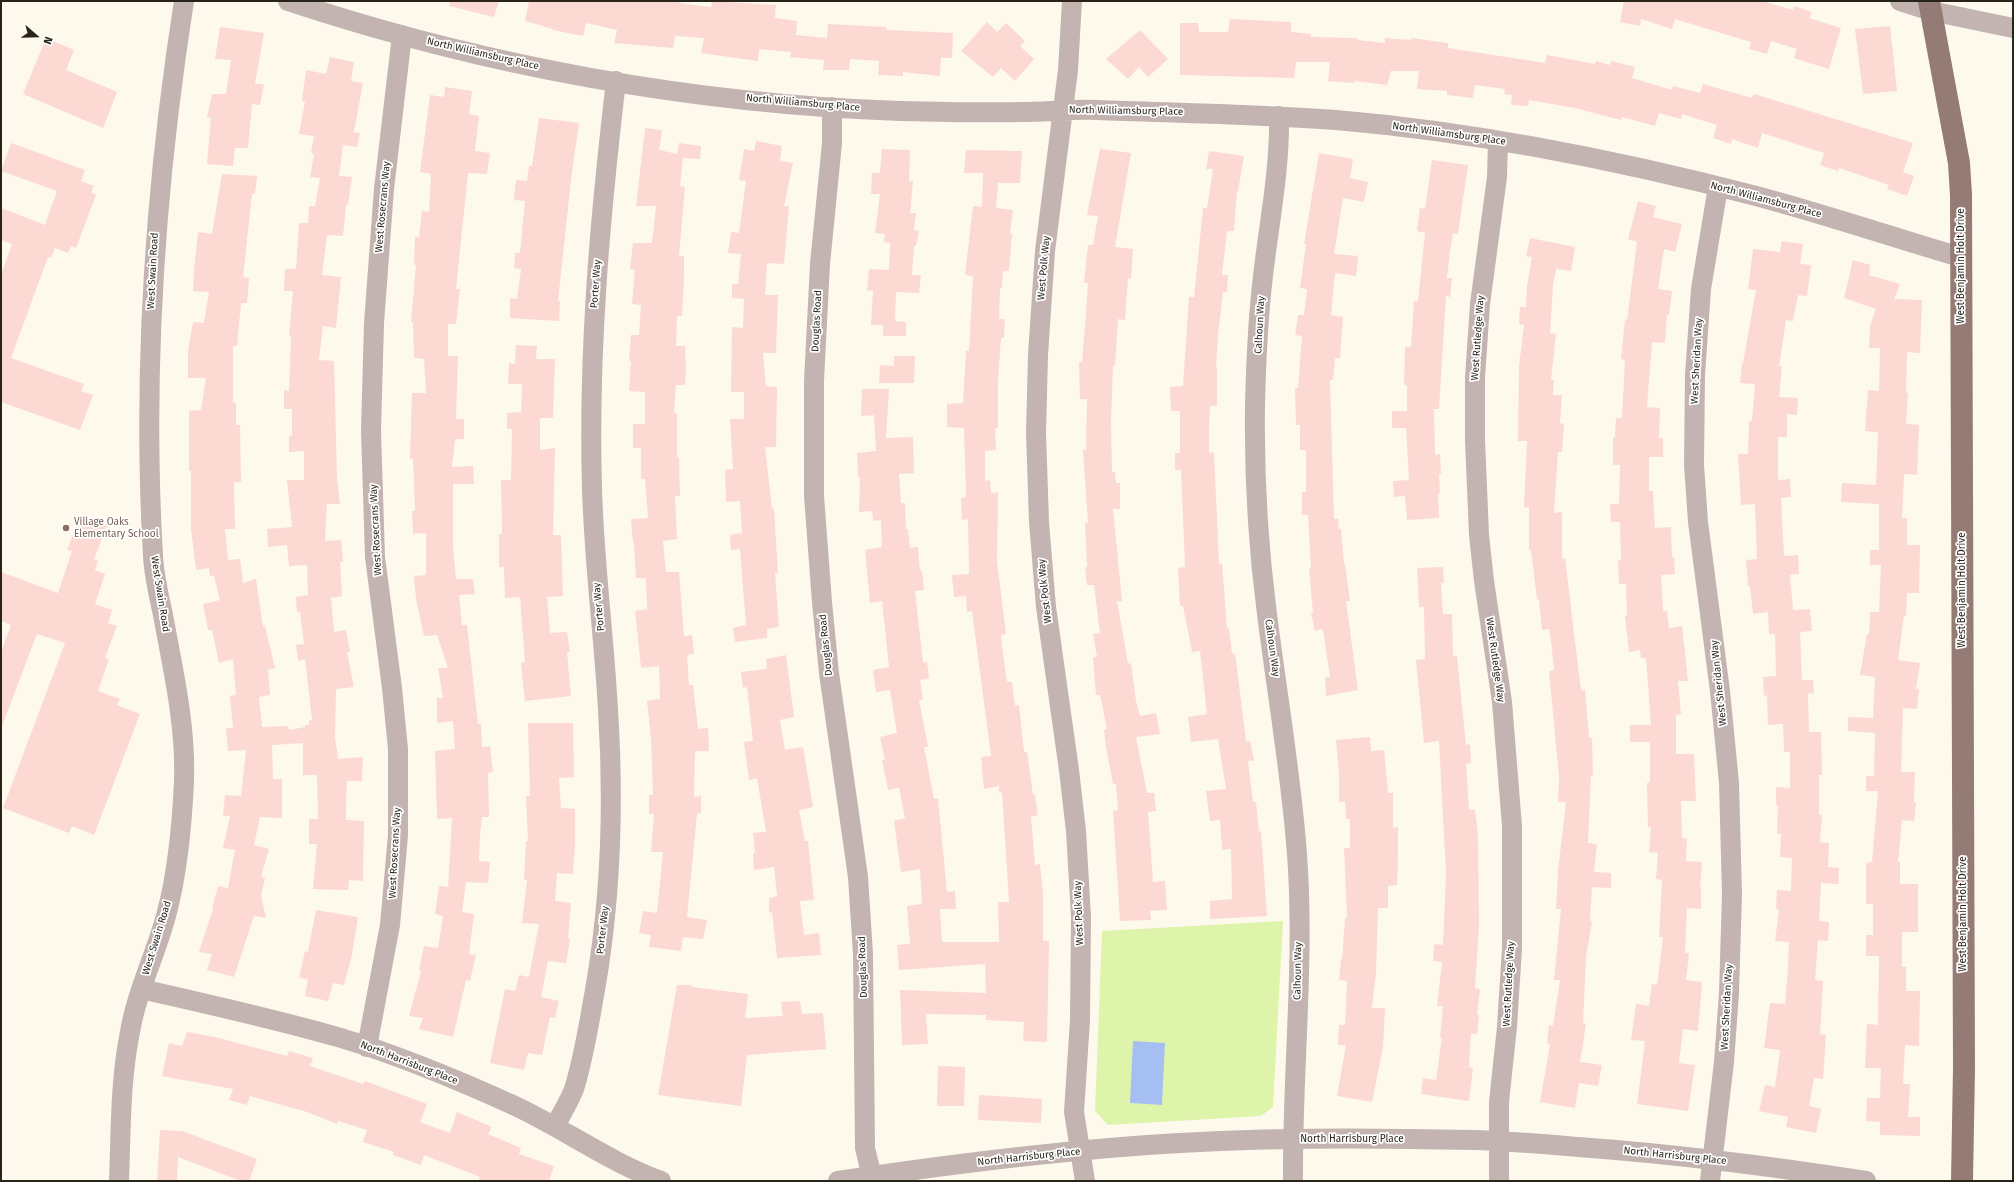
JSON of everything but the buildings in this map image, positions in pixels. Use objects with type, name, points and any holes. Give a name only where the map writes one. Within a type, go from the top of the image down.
[{"type":"main road","name":"West Benjamin Holt Drive","points":[[1930,6],[1958,163],[1961,195],[1960,257],[1964,1052],[1962,1181]]},
{"type":"street","name":"West Swain Road","points":[[119,1181],[124,1070],[130,1030],[141,989],[167,913],[177,861],[184,779],[182,729],[176,686],[154,565],[149,488],[149,407],[151,301],[156,215],[172,78],[184,1]]},
{"type":"street","name":"North Williamsburg Place","points":[[288,1],[402,35],[491,58],[616,81],[715,96],[832,107],[899,111],[1016,112],[1094,110],[1279,116],[1415,129],[1498,141],[1580,155],[1764,198],[1960,257]]},
{"type":"street","name":"West Polk Way","points":[[1072,1],[1068,70],[1045,250],[1038,354],[1036,433],[1039,522],[1046,607],[1076,831],[1080,925],[1080,1020],[1074,1112],[1085,1181]]},
{"type":"street","points":[[1900,1],[1930,6],[2013,28]]},
{"type":"street","name":"West Rosecrans Way","points":[[367,1047],[390,925],[398,835],[398,749],[392,688],[375,557],[372,431],[374,323],[384,189],[402,35]]},
{"type":"street","name":"Porter Way","points":[[555,1127],[573,1091],[586,1038],[600,963],[608,880],[611,781],[608,709],[595,559],[590,391],[594,304],[603,195],[616,81]]},
{"type":"street","name":"Douglas Road","points":[[832,107],[832,143],[820,264],[814,380],[814,496],[829,673],[858,877],[863,954],[865,1148],[872,1178]]},
{"type":"street","name":"Calhoun Way","points":[[1279,116],[1280,150],[1262,280],[1255,405],[1259,528],[1267,612],[1287,755],[1297,856],[1300,958],[1292,1139],[1293,1181]]},
{"type":"street","name":"West Rutledge Way","points":[[1498,141],[1497,177],[1480,304],[1475,378],[1475,440],[1479,535],[1502,702],[1512,826],[1512,948],[1507,1027],[1499,1102],[1499,1181]]},
{"type":"street","name":"West Sheridan Way","points":[[1710,1181],[1725,1046],[1729,993],[1732,894],[1729,783],[1720,691],[1698,522],[1694,465],[1694,390],[1701,289],[1718,187]]},
{"type":"street","name":"North Harrisburg Place","points":[[141,989],[253,1014],[367,1047],[405,1060],[513,1105],[627,1166],[661,1181]]},
{"type":"street","name":"North Harrisburg Place","points":[[838,1181],[872,1178],[1019,1157],[1080,1151],[1205,1142],[1292,1139],[1499,1141],[1712,1159],[1766,1165],[1866,1181]]},
{"type":"green space","points":[[1283,921],[1273,1107],[1261,1116],[1108,1125],[1095,1111],[1102,931]]},
{"type":"water","points":[[1133,1041],[1165,1043],[1162,1105],[1130,1103]]},
{"type":"place","name":"Village Oaks Elementary School","points":[[66,528]]}]
